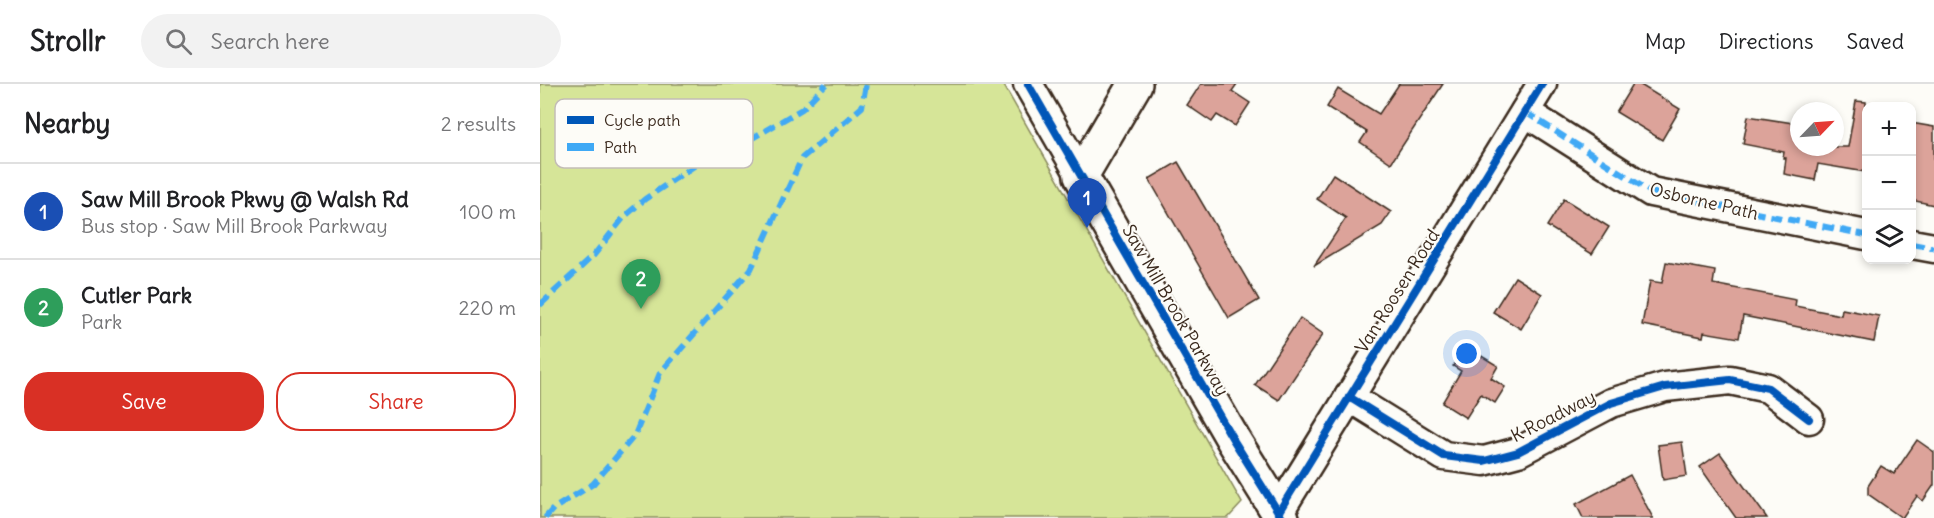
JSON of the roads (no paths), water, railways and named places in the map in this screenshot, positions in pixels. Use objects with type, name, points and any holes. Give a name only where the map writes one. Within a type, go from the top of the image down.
[{"type":"street","name":"Saw Mill Brook Parkway","points":[[1028,84],[1280,515]]},
{"type":"street","points":[[1081,176],[1135,84]]},
{"type":"street","name":"Van Roosen Road","points":[[1280,515],[1349,397],[1542,84]]},
{"type":"street","name":"Osborne Path","points":[[1525,112],[1651,192],[1862,234]]},
{"type":"street","points":[[1916,245],[1934,248]]},
{"type":"street","name":"K Roadway","points":[[1349,397],[1444,456],[1484,462],[1518,452],[1611,403],[1665,387],[1730,380],[1768,388],[1809,419]]},
{"type":"place","name":"Saw Mill Brook Pkwy @ Walsh Rd","points":[[1087,228]]},
{"type":"place","name":"Cutler Park","points":[[641,309]]}]
